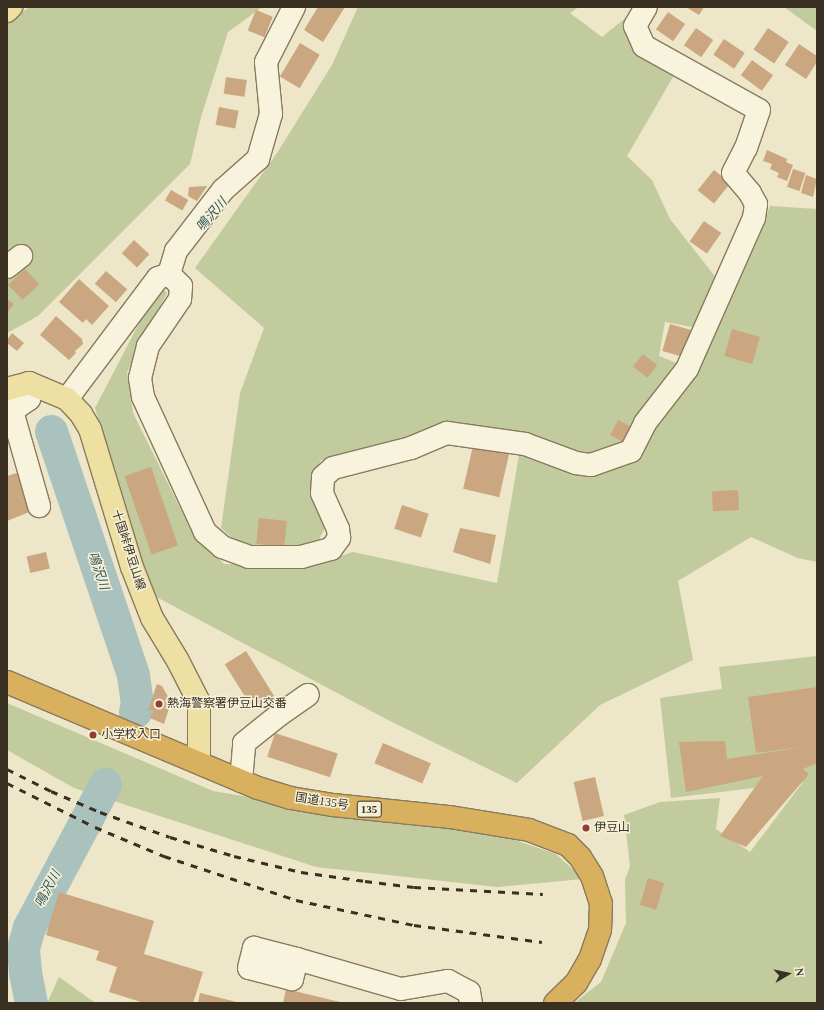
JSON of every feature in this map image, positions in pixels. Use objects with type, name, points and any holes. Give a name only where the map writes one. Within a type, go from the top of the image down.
[{"type":"highway","name":"国道135号","points":[[7,682],[241,780],[291,798],[333,805],[450,817],[529,830],[568,845],[580,857],[592,876],[601,903],[600,930],[590,959],[576,983],[554,1003]]},
{"type":"main road","points":[[7,11],[12,7]]},
{"type":"main road","points":[[7,389],[29,384],[68,398]]},
{"type":"main road","name":"十国峠伊豆山線","points":[[68,398],[81,414],[90,429],[132,567],[152,618],[178,660],[199,702],[199,762]]},
{"type":"street","points":[[169,274],[176,250],[223,190],[258,159],[271,114],[266,62],[294,7]]},
{"type":"street","points":[[169,274],[181,286],[180,299],[148,346],[140,378],[143,397],[205,532],[222,547],[249,557],[300,557],[331,549],[339,538],[338,529],[322,493],[323,477],[333,468],[411,448],[447,433],[525,444],[576,463],[591,465],[632,451],[645,423],[687,369],[754,218],[756,204],[750,193],[733,173],[746,148],[759,110],[644,46],[635,26],[646,7]]},
{"type":"street","points":[[68,398],[158,278],[169,274]]},
{"type":"street","points":[[29,384],[29,399],[12,411],[39,506]]},
{"type":"street","points":[[241,780],[244,743],[279,715],[308,695]]},
{"type":"street","points":[[297,960],[402,989],[448,981],[469,992],[471,1003]]},
{"type":"green space","points":[[29,7],[262,7],[228,32],[201,117],[190,164],[38,316],[7,333],[7,25]]},
{"type":"green space","points":[[358,7],[579,7],[570,13],[602,37],[628,16],[680,65],[627,156],[652,180],[670,219],[724,288],[714,329],[733,296],[770,206],[817,209],[817,562],[798,558],[751,537],[678,581],[693,660],[600,705],[517,783],[388,720],[147,592],[95,408],[159,285],[167,293],[127,372],[133,413],[192,532],[224,564],[313,565],[353,552],[497,583],[519,455],[580,472],[644,449],[712,331],[665,322],[659,356],[679,364],[631,451],[588,460],[429,440],[321,460],[310,485],[325,528],[316,545],[244,549],[221,528],[240,393],[264,328],[195,268],[277,153],[332,65]]},
{"type":"green space","points":[[784,7],[817,7],[817,31]]},
{"type":"green space","points":[[817,656],[817,1003],[574,1003],[601,982],[626,923],[625,880],[630,866],[624,815],[660,802],[720,798],[716,829],[750,852],[803,782],[671,798],[660,698],[722,689],[719,667]]},
{"type":"green space","points":[[7,703],[213,791],[340,813],[422,822],[509,838],[556,854],[583,879],[497,887],[316,867],[74,788],[7,750]]},
{"type":"green space","points":[[59,977],[94,1002],[95,1003],[47,1003]]},
{"type":"building","points":[[318,7],[345,7],[323,42],[304,30]]},
{"type":"building","points":[[686,7],[704,7],[699,15]]},
{"type":"building","points":[[256,10],[273,17],[264,37],[248,30]]},
{"type":"building","points":[[668,12],[685,24],[673,41],[656,29]]},
{"type":"building","points":[[696,28],[713,40],[701,57],[684,45]]},
{"type":"building","points":[[768,28],[789,42],[774,64],[753,50]]},
{"type":"building","points":[[724,39],[745,53],[734,69],[713,55]]},
{"type":"building","points":[[300,43],[320,55],[300,88],[280,76]]},
{"type":"building","points":[[799,44],[817,56],[817,62],[806,79],[785,65]]},
{"type":"building","points":[[752,60],[773,75],[762,91],[741,75]]},
{"type":"building","points":[[226,77],[247,80],[244,97],[224,94]]},
{"type":"building","points":[[219,107],[239,111],[235,128],[216,125]]},
{"type":"building","points":[[767,150],[787,159],[786,162],[793,165],[787,181],[777,177],[779,173],[770,169],[772,164],[763,161]]},
{"type":"building","points":[[793,169],[805,173],[799,191],[787,187]]},
{"type":"building","points":[[714,170],[730,183],[714,203],[698,190]]},
{"type":"building","points":[[806,175],[817,179],[813,197],[801,193]]},
{"type":"building","points":[[207,186],[197,201],[188,196],[189,187]]},
{"type":"building","points":[[171,190],[188,200],[182,210],[165,200]]},
{"type":"building","points":[[704,221],[721,233],[707,254],[690,241]]},
{"type":"building","points":[[134,240],[149,254],[137,267],[122,253]]},
{"type":"building","points":[[25,269],[39,284],[23,300],[8,285]]},
{"type":"building","points":[[106,271],[127,289],[116,302],[95,284]]},
{"type":"building","points":[[79,279],[109,306],[92,325],[86,319],[83,323],[59,302]]},
{"type":"building","points":[[7,299],[14,304],[7,313]]},
{"type":"building","points":[[56,316],[82,339],[83,344],[75,351],[76,353],[69,360],[40,335]]},
{"type":"building","points":[[670,324],[691,330],[683,357],[662,351]]},
{"type":"building","points":[[732,329],[760,337],[752,364],[724,356]]},
{"type":"building","points":[[12,333],[24,343],[17,351],[7,343],[7,340]]},
{"type":"building","points":[[643,354],[657,365],[647,378],[633,367]]},
{"type":"building","points":[[618,420],[632,427],[625,442],[610,435]]},
{"type":"building","points":[[473,446],[509,454],[499,497],[463,489]]},
{"type":"building","points":[[151,467],[178,545],[152,555],[125,476]]},
{"type":"building","points":[[20,472],[32,511],[7,521],[7,476]]},
{"type":"building","points":[[738,490],[739,510],[713,511],[712,491]]},
{"type":"building","points":[[402,505],[429,514],[421,537],[394,529]]},
{"type":"building","points":[[259,518],[287,521],[284,547],[256,544]]},
{"type":"building","points":[[460,528],[496,535],[490,564],[453,552]]},
{"type":"building","points":[[46,552],[50,569],[30,573],[27,556]]},
{"type":"building","points":[[246,651],[274,696],[253,709],[225,664]]},
{"type":"building","points":[[157,684],[162,686],[171,702],[164,724],[150,718],[153,711],[148,710]]},
{"type":"building","points":[[817,687],[817,763],[803,769],[809,774],[746,847],[720,836],[763,776],[686,792],[679,742],[725,741],[727,759],[809,746],[756,753],[748,697]]},
{"type":"building","points":[[275,733],[338,753],[330,777],[267,757]]},
{"type":"building","points":[[383,743],[431,763],[422,784],[374,763]]},
{"type":"building","points":[[595,777],[604,816],[583,821],[574,782]]},
{"type":"building","points":[[648,878],[664,883],[656,910],[640,905]]},
{"type":"building","points":[[59,892],[154,921],[144,954],[203,972],[193,1003],[144,1003],[109,992],[117,967],[96,960],[99,951],[46,935]]},
{"type":"building","points":[[286,989],[340,1002],[340,1003],[283,1003]]},
{"type":"building","points":[[200,993],[237,1002],[237,1003],[198,1003]]},
{"type":"waterway","name":"鳴沢川","points":[[51,431],[133,675],[137,703],[135,712]]},
{"type":"waterway","name":"鳴沢川","points":[[31,1003],[25,972],[23,948],[29,927],[105,784]]},
{"type":"railway","points":[[7,769],[51,791],[100,812],[170,837],[234,856],[301,872],[414,887],[543,894]]},
{"type":"railway","points":[[7,783],[95,827],[164,856],[296,900],[414,925],[542,942]]},
{"type":"place","name":"熱海警察署伊豆山交番","points":[[159,704]]},
{"type":"place","name":"小学校入口","points":[[93,735]]},
{"type":"place","name":"伊豆山","points":[[586,828]]}]
